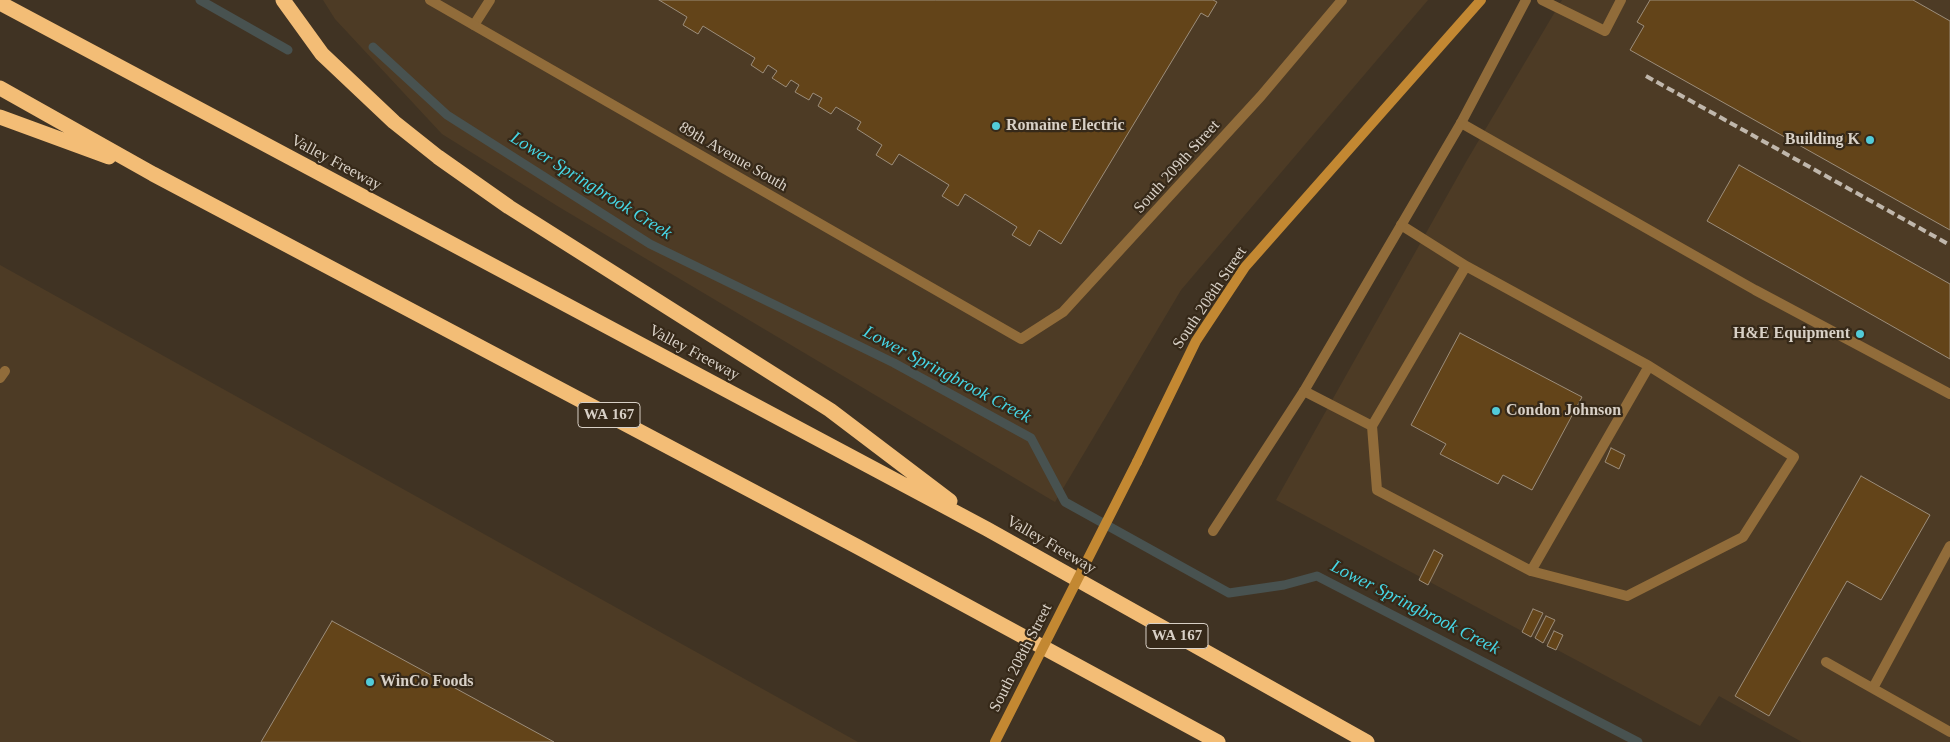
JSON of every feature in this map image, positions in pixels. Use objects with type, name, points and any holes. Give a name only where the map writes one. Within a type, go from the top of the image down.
[{"type":"highway","points":[[283,0],[322,54],[394,122],[438,157],[509,207],[830,410],[987,529]]},
{"type":"highway","name":"Valley Freeway","points":[[0,3],[987,529],[1367,742]]},
{"type":"highway","name":"WA 167","points":[[0,88],[154,174],[849,542],[1218,742]]},
{"type":"highway","points":[[0,117],[154,174]]},
{"type":"street","name":"89th Avenue South","points":[[430,0],[1021,339]]},
{"type":"street","points":[[474,25],[490,0]]},
{"type":"street","name":"South 209th Street","points":[[1021,339],[1064,312],[1255,103],[1342,0]]},
{"type":"street","name":"South 208th Street","points":[[995,742],[1137,462],[1196,340],[1245,267],[1481,0]]},
{"type":"street","points":[[1213,531],[1304,391],[1461,124],[1526,0]]},
{"type":"street","points":[[1542,0],[1604,31],[1621,0]]},
{"type":"street","points":[[1461,124],[1755,290],[1950,394]]},
{"type":"street","points":[[1401,224],[1466,266],[1649,366],[1794,457],[1743,537],[1627,596],[1531,572],[1377,490],[1372,426],[1466,266]]},
{"type":"street","points":[[1531,572],[1649,366]]},
{"type":"street","points":[[1304,391],[1372,426]]},
{"type":"street","points":[[1873,688],[1950,546]]},
{"type":"street","points":[[1826,662],[1950,732]]},
{"type":"shaded area","points":[[323,0],[1428,0],[1181,290],[1055,502],[559,207],[442,134],[335,19]]},
{"type":"shaded area","points":[[1562,0],[1950,0],[1950,742],[1802,742],[1719,696],[1700,726],[1276,500],[1466,162]]},
{"type":"shaded area","points":[[0,265],[858,742],[0,742]]},
{"type":"building","name":"Romaine Electric","points":[[659,0],[1213,0],[1217,2],[1208,17],[1201,13],[1061,244],[1039,230],[1030,246],[1012,235],[1017,227],[965,194],[958,206],[942,196],[949,185],[899,154],[892,165],[876,155],[882,145],[857,129],[861,122],[836,107],[831,114],[818,106],[822,98],[813,93],[809,100],[795,92],[799,85],[791,80],[786,87],[772,78],[777,71],[768,65],[763,73],[751,65],[755,58],[703,26],[698,34],[683,25],[687,17]]},
{"type":"building","name":"Building K","points":[[1650,0],[1913,0],[1950,21],[1950,230],[1630,50],[1644,26],[1637,22]]},
{"type":"building","points":[[1739,165],[1950,284],[1950,359],[1707,221]]},
{"type":"building","name":"Condon Johnson","points":[[1460,333],[1582,397],[1532,490],[1503,475],[1498,484],[1440,454],[1446,444],[1411,425]]},
{"type":"building","points":[[1611,448],[1625,455],[1619,469],[1605,462]]},
{"type":"building","points":[[1861,476],[1930,515],[1881,600],[1847,581],[1769,716],[1735,696]]},
{"type":"building","points":[[1434,550],[1443,555],[1428,585],[1419,580]]},
{"type":"building","points":[[1533,609],[1543,613],[1531,637],[1522,632]]},
{"type":"building","points":[[1546,616],[1555,620],[1543,643],[1535,638]]},
{"type":"building","name":"WinCo Foods","points":[[332,621],[554,742],[261,742]]},
{"type":"building","points":[[1554,631],[1563,635],[1556,650],[1547,646]]},
{"type":"waterway","name":"Lower Springbrook Creek","points":[[200,0],[288,50]]},
{"type":"waterway","name":"Lower Springbrook Creek","points":[[373,47],[447,115],[650,244],[894,363],[1031,438],[1065,502],[1229,593],[1284,585],[1317,576],[1638,742]]},
{"type":"railway","points":[[1646,76],[1950,245]]},
{"type":"place","name":"Romaine Electric","points":[[996,126]]},
{"type":"place","name":"Building K","points":[[1870,140]]},
{"type":"place","name":"H&E Equipment","points":[[1860,334]]},
{"type":"place","name":"Condon Johnson","points":[[1496,411]]},
{"type":"place","name":"WinCo Foods","points":[[370,682]]}]
